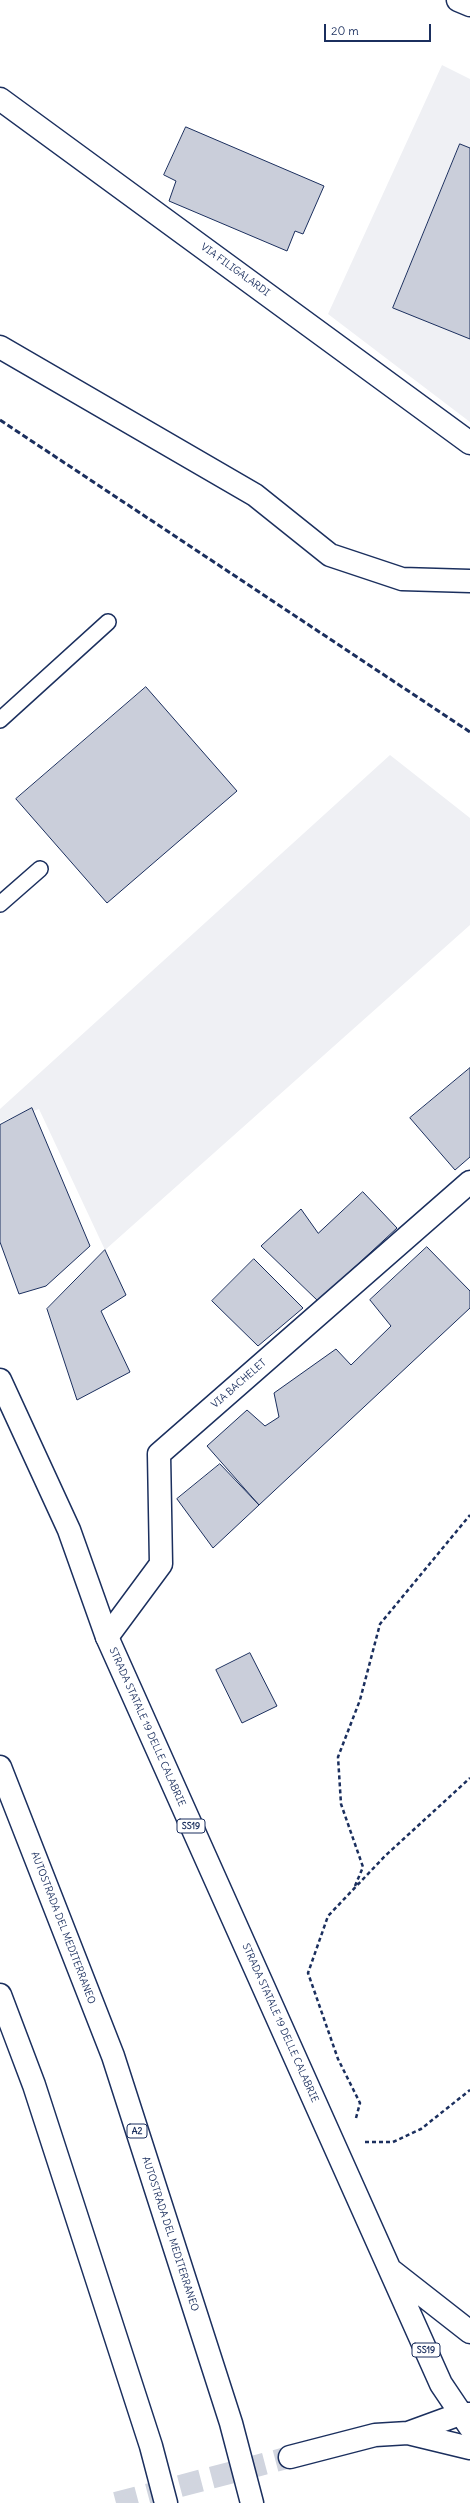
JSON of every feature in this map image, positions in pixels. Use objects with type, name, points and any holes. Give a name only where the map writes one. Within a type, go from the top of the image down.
[{"type":"main road","points":[[458,0],[470,5]]},
{"type":"main road","name":"VIA FILIGALARDI","points":[[0,99],[470,443]]},
{"type":"main road","points":[[0,347],[255,495],[330,555],[402,579],[470,581]]},
{"type":"main road","name":"VIA BACHELET","points":[[106,1637],[162,1564],[159,1454],[470,1182]]},
{"type":"main road","name":"STRADA STATALE 19 DELLE CALABRIE","points":[[0,1380],[69,1530],[106,1637],[389,2269],[441,2384],[467,2419]]},
{"type":"main road","name":"AUTOSTRADA DEL MEDITERRANEO","points":[[0,1766],[113,2056],[231,2423],[252,2503]]},
{"type":"main road","points":[[0,1995],[36,2092],[151,2446],[166,2503]]},
{"type":"main road","name":"STRADA STATALE 19 DELLE CALABRIE","points":[[389,2269],[470,2332]]},
{"type":"main road","points":[[290,2457],[375,2435],[408,2433],[467,2419]]},
{"type":"main road","points":[[408,2433],[470,2448]]},
{"type":"lane","points":[[0,720],[108,622]]},
{"type":"lane","points":[[0,904],[40,869]]},
{"type":"path","points":[[354,1889],[363,1867],[341,1804],[338,1757],[360,1700],[380,1624],[470,1515]]},
{"type":"path","points":[[343,2165],[360,2103],[338,2059],[308,1973],[328,1916],[385,1856],[470,1778]]},
{"type":"path","points":[[350,2141],[393,2142],[421,2128],[470,2090]]},
{"type":"shaded area","points":[[442,65],[470,79],[470,422],[328,314]]},
{"type":"shaded area","points":[[390,755],[470,818],[470,925],[105,1250],[39,1109],[0,1122],[0,1109]]},
{"type":"building","points":[[186,127],[324,186],[303,234],[295,231],[287,251],[169,201],[176,181],[164,175]]},
{"type":"building","points":[[460,144],[470,148],[470,339],[393,308]]},
{"type":"building","points":[[146,687],[237,791],[107,903],[16,799]]},
{"type":"building","points":[[470,1068],[470,1157],[455,1170],[410,1118]]},
{"type":"building","points":[[32,1108],[90,1246],[46,1286],[19,1294],[0,1242],[0,1125]]},
{"type":"building","points":[[363,1192],[397,1228],[318,1301],[261,1246],[301,1209],[318,1233]]},
{"type":"building","points":[[427,1247],[470,1291],[470,1308],[259,1505],[207,1446],[247,1410],[265,1426],[279,1417],[274,1393],[336,1349],[351,1365],[391,1326],[370,1300]]},
{"type":"building","points":[[105,1250],[126,1295],[101,1311],[130,1372],[77,1400],[47,1309]]},
{"type":"building","points":[[254,1259],[303,1308],[258,1346],[212,1301]]},
{"type":"building","points":[[220,1464],[259,1505],[213,1548],[177,1499]]},
{"type":"building","points":[[250,1653],[277,1706],[242,1723],[216,1670]]},
{"type":"tunnel","points":[[116,2503],[290,2457]]},
{"type":"railway","points":[[0,420],[470,732]]}]
